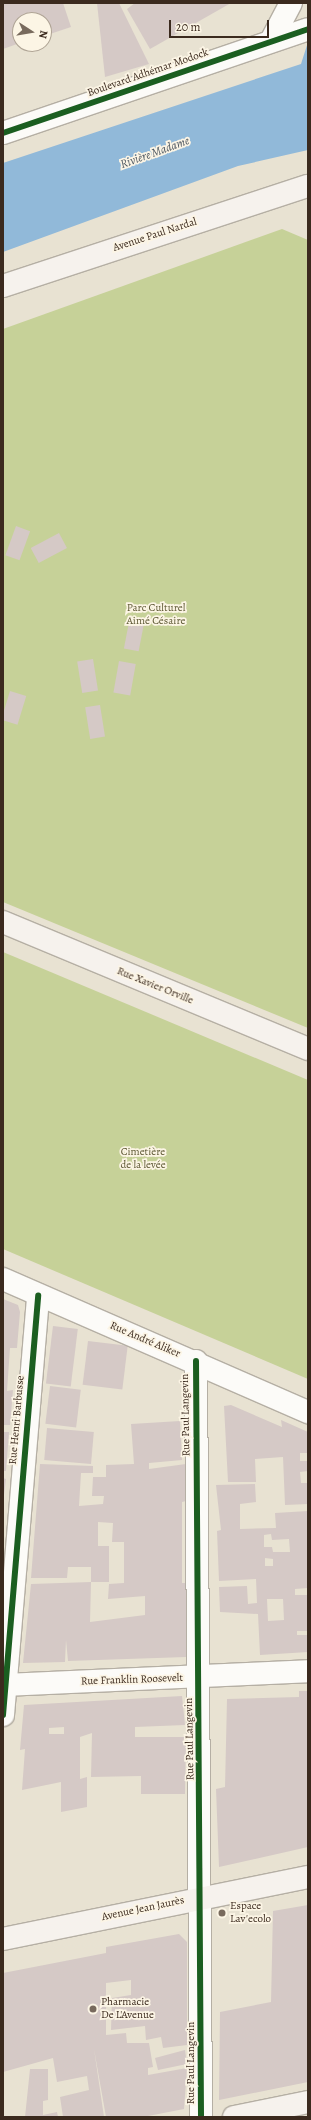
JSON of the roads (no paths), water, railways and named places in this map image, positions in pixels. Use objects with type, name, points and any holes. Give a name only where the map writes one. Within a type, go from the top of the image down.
[{"type":"main road","name":"Avenue Paul Nardal","points":[[3,286],[308,186]]},
{"type":"main road","name":"Rue Xavier Orville","points":[[3,922],[308,1049]]},
{"type":"main road","name":"Avenue Jean Jaurès","points":[[3,1940],[202,1896],[308,1877]]},
{"type":"main road","points":[[234,2117],[308,2102]]},
{"type":"street","points":[[270,41],[291,3]]},
{"type":"street","name":"Boulevard Adhémar Modock","points":[[3,133],[303,30]]},
{"type":"street","name":"Rue André Aliker","points":[[3,1279],[308,1412]]},
{"type":"street","name":"Rue Henri Barbusse","points":[[3,1715],[4,1685],[38,1295]]},
{"type":"street","name":"Rue Paul Langevin","points":[[196,1362],[202,1896],[201,2117]]},
{"type":"street","name":"Rue Franklin Roosevelt","points":[[4,1685],[308,1671]]},
{"type":"water","name":"Rivière Madame","points":[[308,42],[308,150],[238,166],[3,252],[3,163],[301,64]]},
{"type":"place","name":"Espace Lav'ecolo","points":[[222,1913]]},
{"type":"place","name":"Pharmacie De L'Avenue","points":[[93,2009]]},
{"type":"park label","name":"Parc Culturel Aimé Césaire","points":[[156,615]]},
{"type":"park label","name":"Cimetière de la levée","points":[[143,1159]]}]
